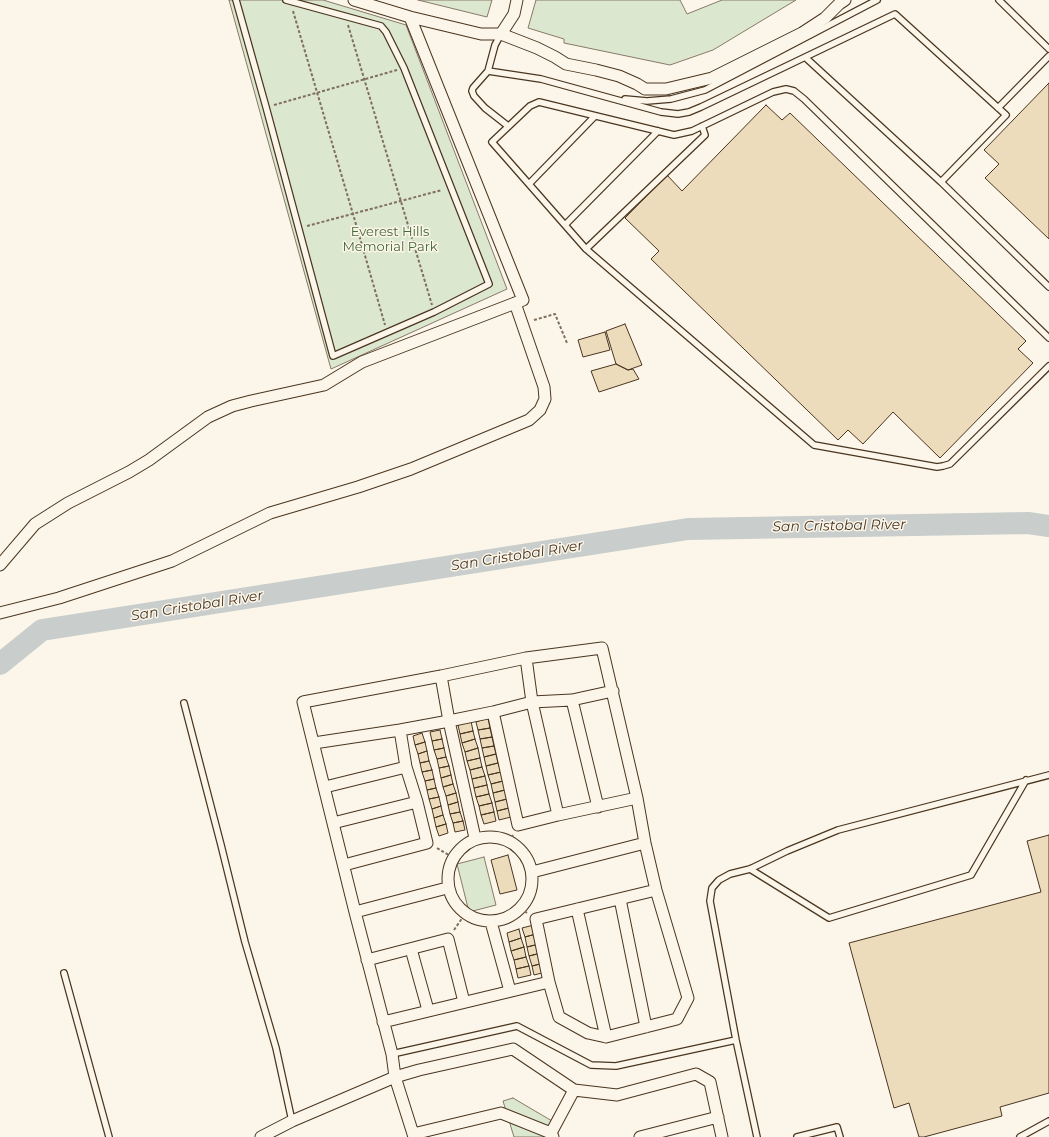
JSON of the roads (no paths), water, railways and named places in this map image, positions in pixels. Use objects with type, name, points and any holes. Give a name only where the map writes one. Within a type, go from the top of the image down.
[{"type":"street","points":[[354,0],[410,17],[481,34],[501,34],[537,48],[566,64],[618,76],[645,89],[666,89],[712,78],[802,33],[825,18],[845,0]]},
{"type":"street","points":[[501,34],[514,14],[517,0]]},
{"type":"street","points":[[0,613],[59,598],[172,561],[270,513],[358,487],[411,469],[530,420],[540,410],[545,399],[544,387],[519,301],[410,17]]},
{"type":"street","points":[[0,565],[35,524],[68,503],[129,472],[149,460],[208,417],[244,402],[324,385],[362,362],[519,301]]},
{"type":"street","points":[[574,1090],[552,1135],[501,1112],[414,1135],[395,1077],[392,1054],[332,823],[325,787],[303,702],[441,676],[526,658],[602,648],[637,798],[645,843],[656,890],[688,998],[677,1019],[606,1037],[588,1033],[559,1017],[549,982],[536,919],[656,890]]},
{"type":"street","points":[[526,658],[532,702],[558,815]]},
{"type":"street","points":[[441,676],[449,721],[475,838]]},
{"type":"street","points":[[314,743],[449,721],[532,702],[572,700],[612,691]]},
{"type":"street","points":[[572,700],[598,807]]},
{"type":"street","points":[[493,712],[518,825],[637,798]]},
{"type":"street","points":[[344,865],[427,843],[417,802],[406,767],[400,730]]},
{"type":"street","points":[[325,787],[406,767]]},
{"type":"street","points":[[332,823],[417,802]]},
{"type":"street","points":[[493,836],[510,841],[525,854],[532,872],[532,885],[528,898],[521,908],[491,922],[477,920],[465,914],[454,903],[447,888],[452,857],[475,838],[493,836]]},
{"type":"street","points":[[532,872],[645,843]]},
{"type":"street","points":[[355,912],[447,888]]},
{"type":"street","points":[[620,899],[646,1027]]},
{"type":"street","points":[[577,908],[606,1037]]},
{"type":"street","points":[[491,922],[510,991]]},
{"type":"street","points":[[367,960],[448,939],[464,1002]]},
{"type":"street","points":[[411,949],[428,1010]]},
{"type":"street","points":[[383,1022],[549,982]]},
{"type":"street","points":[[262,1137],[292,1121],[395,1077],[419,1070],[513,1049],[574,1090],[617,1095],[696,1074],[710,1082],[722,1137]]},
{"type":"street","points":[[640,1137],[718,1117]]},
{"type":"lane","points":[[236,0],[333,356],[434,312],[489,284],[404,68],[386,32],[381,26],[288,1]]},
{"type":"lane","points":[[612,98],[647,101],[671,99],[705,90],[877,0]]},
{"type":"lane","points":[[999,0],[1049,49]]},
{"type":"lane","points":[[488,71],[541,79],[665,112],[678,114],[689,112],[701,107],[806,58],[895,14],[1006,115],[941,182]]},
{"type":"lane","points":[[501,34],[495,45],[488,71],[473,88],[474,96],[485,108],[508,126]]},
{"type":"lane","points":[[998,108],[1049,56]]},
{"type":"lane","points":[[806,58],[941,182],[1049,287]]},
{"type":"lane","points":[[1049,338],[794,91],[786,89],[773,92],[702,126],[674,135],[539,102],[530,106],[492,142],[586,249],[814,445],[937,467],[950,464],[1049,366]]},
{"type":"lane","points":[[529,184],[595,116]]},
{"type":"lane","points":[[586,249],[705,135],[702,126]]},
{"type":"lane","points":[[565,225],[658,131]]},
{"type":"lane","points":[[184,703],[222,845],[245,942],[276,1048],[292,1121]]},
{"type":"lane","points":[[757,1137],[736,1040],[710,901],[712,888],[719,880],[730,874],[750,869],[787,851],[838,830],[1049,775]]},
{"type":"lane","points":[[750,869],[829,918],[971,875],[1026,780]]},
{"type":"lane","points":[[64,973],[109,1137]]},
{"type":"lane","points":[[392,1054],[517,1026],[591,1065],[616,1066],[736,1040]]},
{"type":"lane","points":[[1020,1137],[1049,1121]]},
{"type":"lane","points":[[797,1137],[836,1127],[840,1137]]},
{"type":"waterway","name":"San Cristobal River","points":[[0,664],[42,630],[688,529],[1028,523],[1049,526]]},
{"type":"park label","name":"Everest Hills Memorial Park","points":[[390,240]]}]
